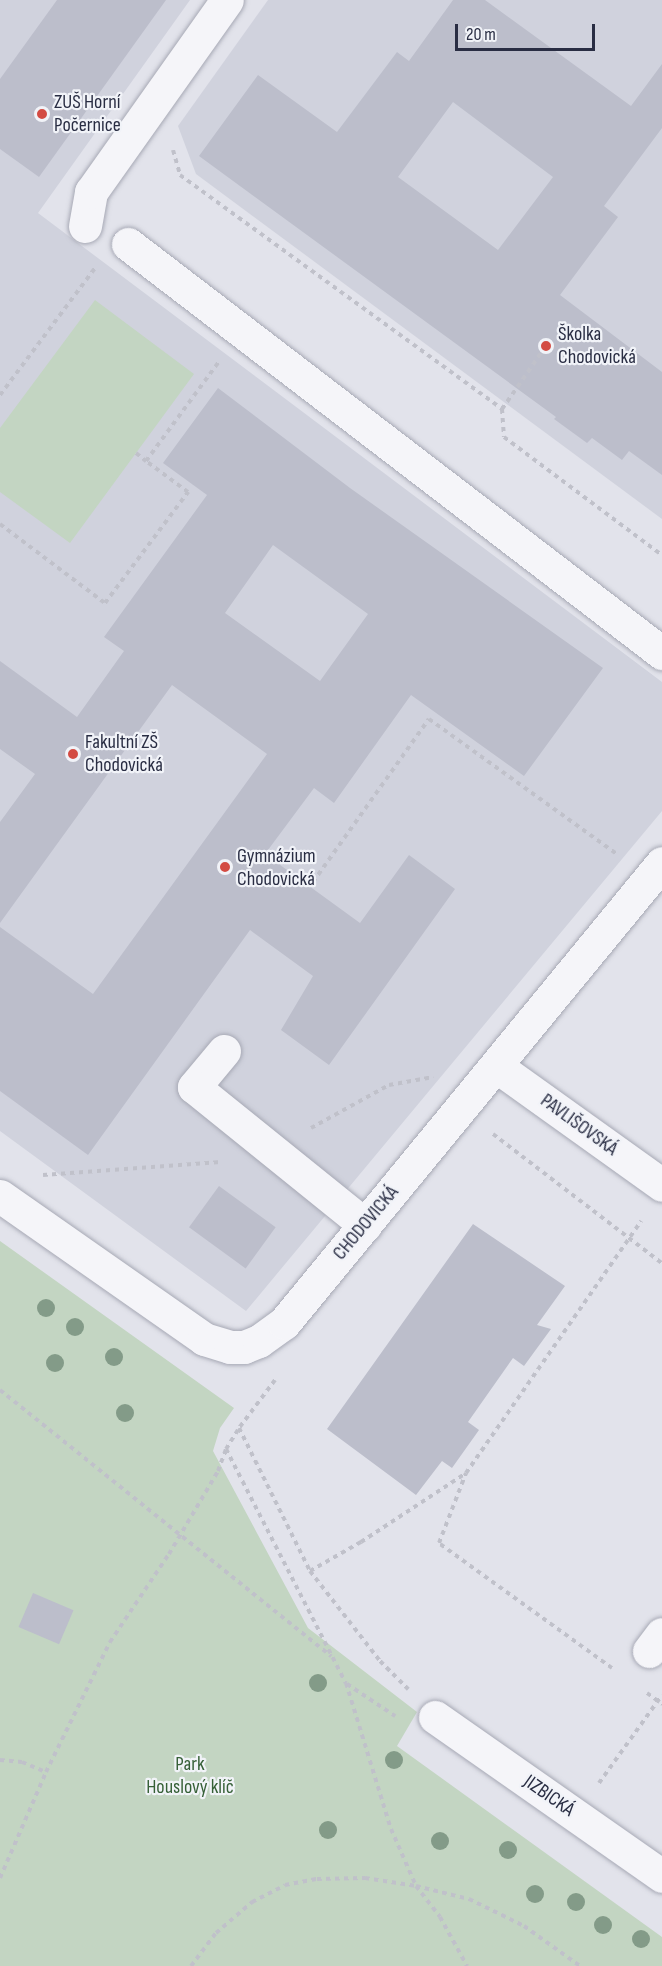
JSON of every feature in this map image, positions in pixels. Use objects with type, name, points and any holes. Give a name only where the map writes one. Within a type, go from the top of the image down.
[{"type":"street","points":[[86,226],[91,192],[227,0]]},
{"type":"street","points":[[128,244],[662,654]]},
{"type":"street","name":"CHODOVICKÁ","points":[[0,1196],[204,1339],[230,1347],[244,1347],[259,1341],[284,1323],[656,870]]},
{"type":"street","points":[[224,1051],[194,1087],[365,1225]]},
{"type":"street","name":"PAVLIŠOVSKÁ","points":[[496,1066],[662,1185]]},
{"type":"street","name":"JIZBICKÁ","points":[[435,1717],[662,1876]]},
{"type":"path","points":[[144,117],[169,136],[180,175],[502,409]]},
{"type":"path","points":[[0,395],[111,246],[86,226]]},
{"type":"path","points":[[146,460],[242,331]]},
{"type":"path","points":[[542,353],[502,409],[504,437],[662,555]]},
{"type":"path","points":[[0,524],[105,603],[188,492],[136,453]]},
{"type":"path","points":[[313,882],[429,719],[656,870]]},
{"type":"path","points":[[492,1133],[662,1263]]},
{"type":"path","points":[[620,1673],[439,1543],[466,1473],[643,1219]]},
{"type":"path","points":[[0,1878],[46,1772],[110,1642],[180,1535],[218,1471],[226,1449],[239,1428],[282,1372]]},
{"type":"path","points":[[0,1390],[333,1657]]},
{"type":"path","points":[[239,1428],[310,1571],[380,1661]]},
{"type":"path","points":[[226,1449],[346,1683],[392,1828],[416,1886],[440,1917],[467,1966]]},
{"type":"path","points":[[310,1571],[361,1542],[466,1473]]},
{"type":"path","points":[[346,1683],[404,1722]]},
{"type":"path","points":[[639,1687],[660,1702]]},
{"type":"path","points":[[597,1786],[660,1702],[662,1695]]},
{"type":"path","points":[[0,1760],[22,1762],[46,1772]]},
{"type":"path","points":[[191,1966],[216,1933],[252,1902],[285,1885],[317,1879],[364,1878],[416,1886],[469,1899],[524,1926],[580,1966]]},
{"type":"shaded area","points":[[0,0],[190,0],[38,213],[662,682],[662,811],[246,1311],[0,1131]]},
{"type":"shaded area","name":"Školka Chodovická","points":[[268,0],[662,0],[662,519],[196,174],[178,126]]},
{"type":"green space","points":[[95,300],[194,374],[70,543],[0,492],[0,428]]},
{"type":"green space","name":"Park Houslový klíč","points":[[0,1241],[234,1408],[220,1428],[213,1451],[308,1628],[417,1712],[397,1746],[662,1937],[662,1966],[0,1966]]},
{"type":"building","name":"ZUŠ Horní Počernice","points":[[57,0],[166,0],[39,177],[0,149],[0,79]]},
{"type":"building","points":[[453,0],[485,0],[631,106],[662,64],[662,128],[604,206],[618,217],[560,295],[662,372],[662,475],[629,451],[622,460],[592,438],[587,443],[554,419],[556,417],[199,156],[258,75],[337,132],[397,52],[409,61]],"holes":[[[453,102],[553,177],[498,250],[398,177]]]},
{"type":"building","points":[[218,388],[350,488],[603,668],[524,776],[411,695],[334,803],[314,788],[265,854],[360,923],[409,855],[455,889],[329,1065],[281,1030],[313,976],[250,930],[88,1155],[0,1091],[0,927],[93,994],[267,754],[172,685],[0,923],[0,822],[35,774],[0,749],[0,661],[77,717],[124,651],[104,637],[207,495],[163,463]],"holes":[[[273,545],[368,614],[320,681],[225,613]]]},
{"type":"building","points":[[219,1186],[276,1227],[246,1268],[189,1227]]},
{"type":"building","points":[[473,1224],[565,1286],[537,1325],[551,1329],[524,1366],[513,1358],[468,1422],[479,1430],[452,1468],[442,1461],[416,1495],[327,1429]]},
{"type":"building","points":[[33,1593],[74,1610],[59,1644],[19,1627]]},
{"type":"place","name":"ZUŠ Horní Počernice","points":[[42,114]]},
{"type":"place","name":"Školka Chodovická","points":[[546,346]]},
{"type":"place","name":"Fakultní ZŠ Chodovická","points":[[73,754]]},
{"type":"place","name":"Gymnázium Chodovická","points":[[225,867]]}]
